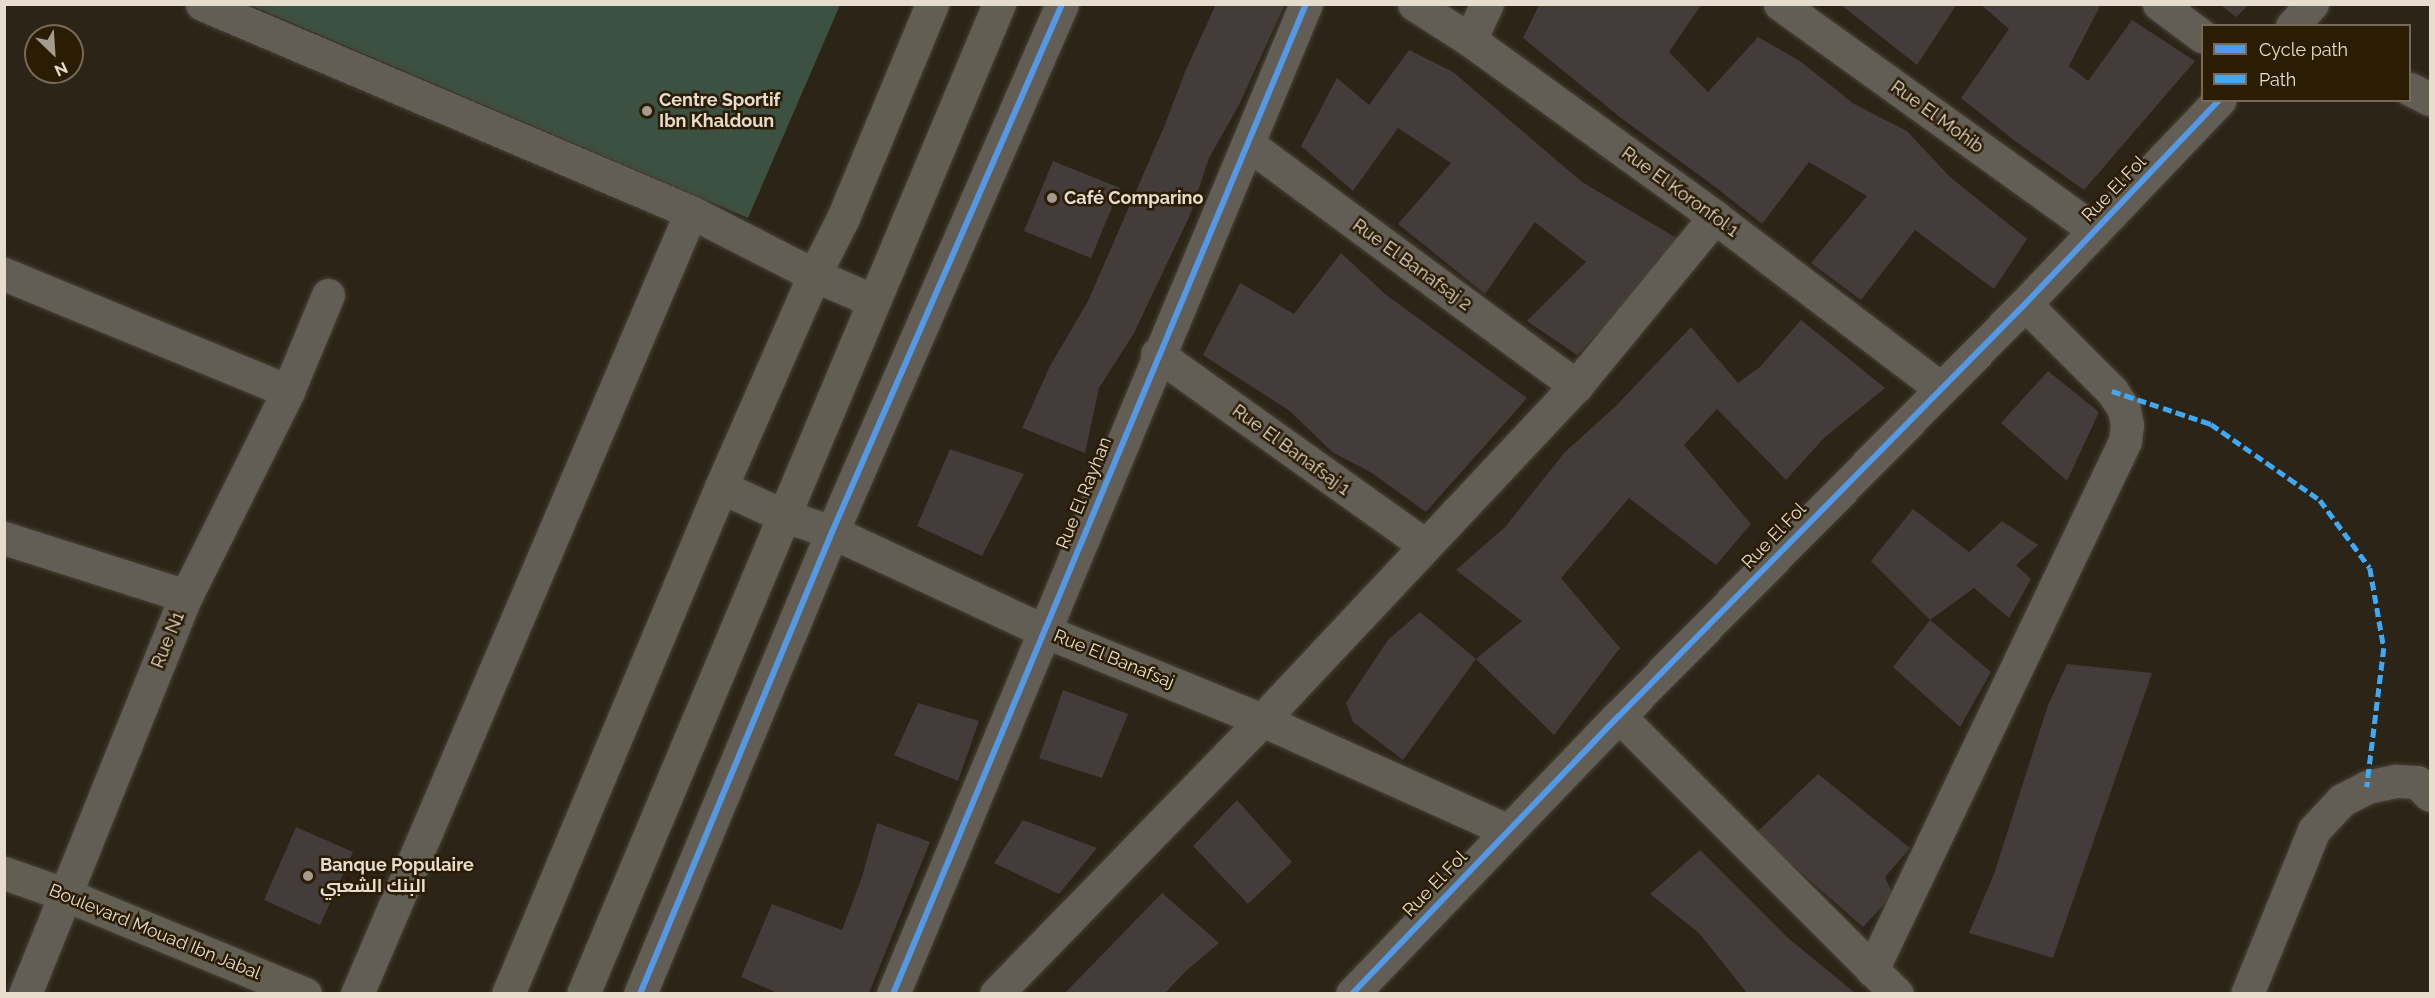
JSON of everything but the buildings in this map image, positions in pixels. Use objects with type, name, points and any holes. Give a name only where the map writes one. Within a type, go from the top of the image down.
[{"type":"main road","points":[[508,993],[721,488],[814,275],[843,219],[932,4]]},
{"type":"main road","points":[[583,993],[686,754],[782,515],[999,4]]},
{"type":"main road","name":"Boulevard Mouad Ibn Jabal","points":[[4,873],[64,894],[305,993]]},
{"type":"street","points":[[202,4],[691,212],[814,275],[874,301]]},
{"type":"street","points":[[640,993],[831,532],[1062,4]]},
{"type":"street","name":"Rue El Rayhan","points":[[893,993],[1157,354],[1306,4]]},
{"type":"street","name":"Rue El Koronfol 1","points":[[1414,4],[1470,40],[1715,217],[1940,388]]},
{"type":"street","points":[[1470,40],[1487,4]]},
{"type":"street","name":"Rue El Mohib","points":[[1780,4],[2095,230]]},
{"type":"street","points":[[2159,4],[2201,35]]},
{"type":"street","points":[[2294,24],[2312,4]]},
{"type":"street","points":[[2411,90],[2430,99]]},
{"type":"street","name":"Rue El Fol","points":[[1352,993],[1507,830],[2025,304],[2218,102]]},
{"type":"street","name":"Rue El Banafsaj 2","points":[[1248,144],[1576,386]]},
{"type":"street","points":[[357,993],[691,212]]},
{"type":"street","points":[[996,993],[1262,720],[1576,386],[1715,217]]},
{"type":"street","points":[[4,274],[288,391]]},
{"type":"street","name":"Rue N1","points":[[26,993],[186,596],[288,391],[328,295]]},
{"type":"street","points":[[1872,970],[2125,441],[2127,425],[2124,409],[2112,391],[2025,304]]},
{"type":"street","name":"Rue El Banafsaj 1","points":[[1157,354],[1425,546]]},
{"type":"street","name":"Rue El Banafsaj","points":[[721,488],[782,515],[831,532],[1044,631],[1262,720],[1507,830]]},
{"type":"street","points":[[4,538],[186,596]]},
{"type":"street","points":[[1619,716],[1897,993]]},
{"type":"street","points":[[2247,993],[2314,830],[2342,800],[2367,787],[2396,781],[2417,782],[2430,795]]},
{"type":"green space","name":"Centre Sportif Ibn Khaldoun","points":[[250,5],[840,5],[748,218]]},
{"type":"marked path","points":[[2112,391],[2211,424],[2320,500],[2370,568],[2384,648],[2367,787]]},
{"type":"cycle path","points":[[640,994],[832,532],[1062,4]]},
{"type":"cycle path","points":[[893,994],[1306,4]]},
{"type":"cycle path","points":[[1352,994],[1619,716],[2025,304],[2217,102]]},
{"type":"place","name":"Centre Sportif Ibn Khaldoun","points":[[647,111]]},
{"type":"place","name":"Café Comparino","points":[[1052,198]]},
{"type":"place","name":"Banque Populaire البنك الشعبي","points":[[308,876]]}]
